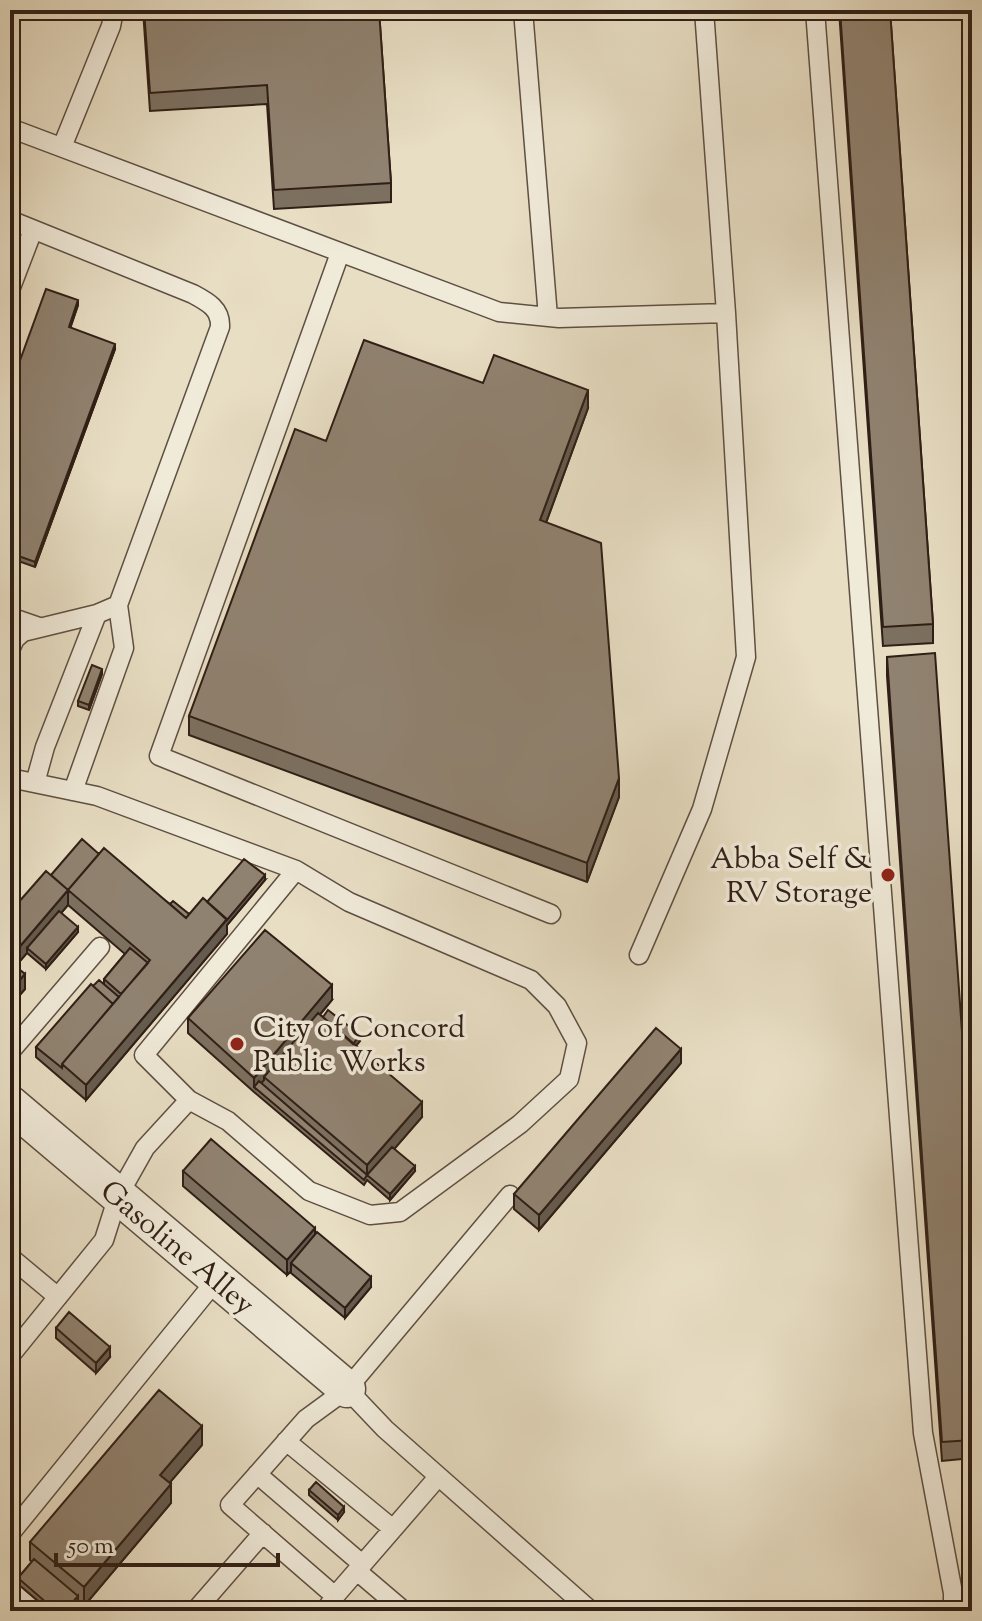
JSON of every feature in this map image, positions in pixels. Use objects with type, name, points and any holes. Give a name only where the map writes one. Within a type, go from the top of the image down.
[{"type":"street","name":"Gasoline Alley","points":[[10,1104],[347,1389]]},
{"type":"lane","points":[[62,147],[111,26],[114,10]]},
{"type":"lane","points":[[523,10],[548,317]]},
{"type":"lane","points":[[639,955],[702,809],[746,657],[704,10]]},
{"type":"lane","points":[[815,10],[923,1433],[953,1593],[953,1611]]},
{"type":"lane","points":[[10,128],[499,312],[548,317],[726,313]]},
{"type":"lane","points":[[10,220],[193,294],[212,305],[221,318],[118,605],[124,648],[73,791]]},
{"type":"lane","points":[[10,290],[33,230]]},
{"type":"lane","points":[[340,253],[159,756],[551,914]]},
{"type":"lane","points":[[10,650],[23,632],[97,614],[118,605]]},
{"type":"lane","points":[[35,783],[45,747],[97,614]]},
{"type":"lane","points":[[10,617],[39,627]]},
{"type":"lane","points":[[10,778],[97,796],[296,870],[349,902],[531,980],[557,1006],[577,1043],[569,1079],[520,1124],[400,1212],[370,1215],[309,1191],[228,1121],[189,1100],[144,1055],[296,870]]},
{"type":"lane","points":[[10,1052],[100,947]]},
{"type":"lane","points":[[10,1356],[104,1240],[118,1196],[145,1148],[189,1100]]},
{"type":"lane","points":[[438,1477],[330,1604],[263,1533],[230,1505],[306,1419],[347,1389],[510,1195]]},
{"type":"lane","points":[[10,1257],[58,1297]]},
{"type":"lane","points":[[10,1534],[217,1279]]},
{"type":"lane","points":[[347,1389],[385,1429],[591,1611]]},
{"type":"lane","points":[[286,1441],[393,1529]]},
{"type":"lane","points":[[257,1474],[404,1611]]},
{"type":"lane","points":[[195,1611],[263,1533]]},
{"type":"lane","points":[[10,1590],[34,1611]]},
{"type":"building","points":[[144,10],[379,10],[391,183],[274,190],[267,85],[150,93]]},
{"type":"building","points":[[840,10],[890,10],[933,624],[883,627]]},
{"type":"building","points":[[46,289],[78,300],[69,327],[115,344],[35,562],[10,553],[10,388]]},
{"type":"building","points":[[364,340],[483,383],[494,355],[588,390],[540,520],[601,543],[619,778],[587,863],[189,716],[295,429],[326,441]]},
{"type":"building","points":[[935,653],[972,1172],[972,1440],[942,1442],[887,657]]},
{"type":"building","points":[[92,665],[102,669],[89,705],[78,701]]},
{"type":"building","points":[[82,839],[99,854],[68,890],[51,875]]},
{"type":"building","points":[[104,848],[186,918],[203,898],[227,919],[86,1085],[62,1064],[150,960],[68,890]]},
{"type":"building","points":[[244,859],[265,875],[227,920],[207,902]]},
{"type":"building","points":[[46,871],[68,890],[10,958],[10,912]]},
{"type":"building","points":[[173,901],[189,914],[186,918],[170,904]]},
{"type":"building","points":[[59,911],[78,927],[46,964],[27,948]]},
{"type":"building","points":[[265,930],[332,985],[254,1078],[188,1018]]},
{"type":"building","points":[[130,948],[148,963],[121,994],[104,979]]},
{"type":"building","points":[[10,962],[25,974],[10,991]]},
{"type":"building","points":[[99,980],[119,997],[113,1004],[93,986]]},
{"type":"building","points":[[91,984],[113,1004],[62,1064],[62,1068],[36,1047]]},
{"type":"building","points":[[328,1010],[360,1035],[353,1044],[323,1017]]},
{"type":"building","points":[[318,1013],[422,1102],[367,1165],[264,1077]]},
{"type":"building","points":[[656,1028],[681,1049],[539,1215],[514,1194]]},
{"type":"building","points":[[259,1081],[367,1175],[364,1180],[254,1087]]},
{"type":"building","points":[[211,1139],[315,1228],[287,1260],[183,1171]]},
{"type":"building","points":[[392,1147],[415,1166],[390,1194],[367,1175]]},
{"type":"building","points":[[317,1232],[371,1277],[345,1308],[291,1263]]},
{"type":"building","points":[[69,1312],[110,1347],[96,1363],[56,1328]]},
{"type":"building","points":[[159,1390],[202,1426],[160,1475],[171,1484],[84,1587],[30,1542]]},
{"type":"building","points":[[316,1482],[344,1507],[338,1515],[309,1490]]},
{"type":"building","points":[[34,1559],[78,1596],[65,1611],[56,1611],[18,1578]]},
{"type":"place","name":"Abba Self & RV Storage","points":[[888,875]]},
{"type":"place","name":"City of Concord Public Works","points":[[237,1044]]}]
